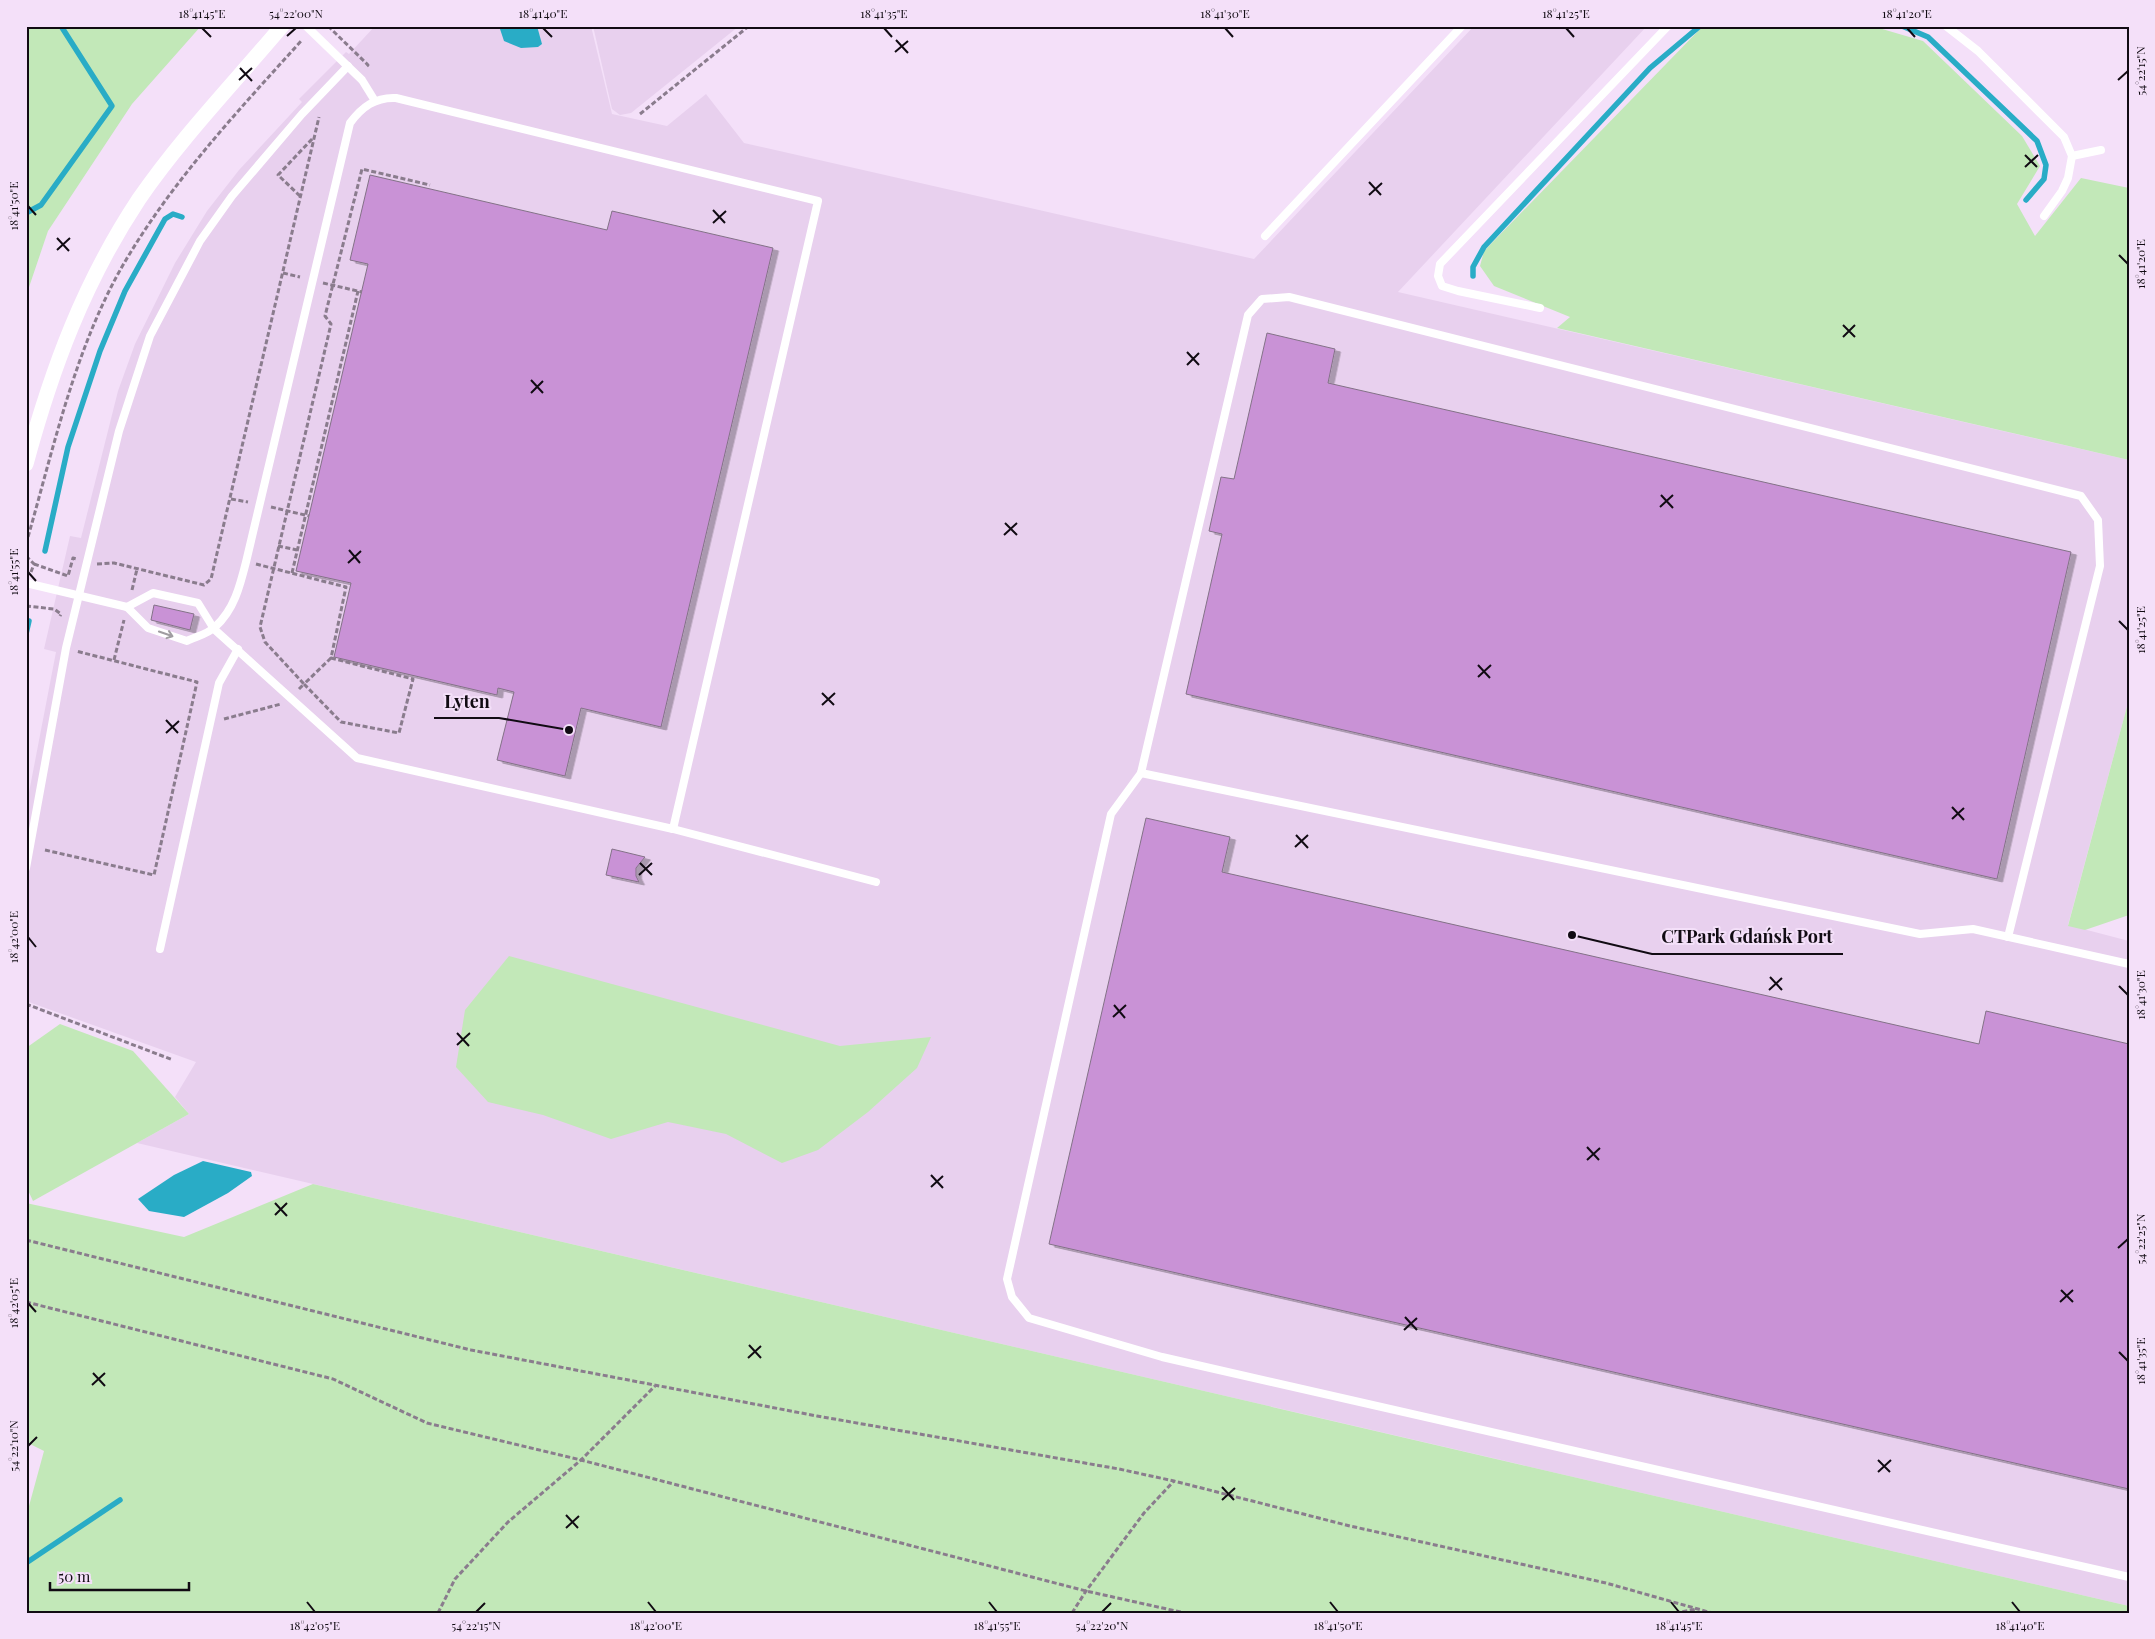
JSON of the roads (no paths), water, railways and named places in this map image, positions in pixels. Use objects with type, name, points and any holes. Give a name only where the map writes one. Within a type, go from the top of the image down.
[{"type":"street","points":[[26,464],[42,403],[61,348],[84,296],[110,247],[140,199],[168,161],[282,26]]},
{"type":"lane","points":[[1265,236],[1462,26]]},
{"type":"lane","points":[[1540,308],[1442,286],[1438,276],[1440,264],[1668,26]]},
{"type":"lane","points":[[1946,26],[1978,51],[2064,137],[2072,156],[2068,178],[2062,191],[2044,216]]},
{"type":"lane","points":[[308,28],[358,76],[374,101]]},
{"type":"lane","points":[[26,868],[66,648],[133,384],[150,336],[173,289],[200,241],[232,196],[296,122],[348,66]]},
{"type":"lane","points":[[26,583],[127,608],[148,628],[187,641],[214,629],[228,611],[237,595],[246,562],[350,123],[361,109],[374,101],[384,98],[396,98],[818,201],[673,829]]},
{"type":"lane","points":[[2072,156],[2101,150]]},
{"type":"lane","points":[[2008,937],[2100,566],[2098,520],[2081,496],[1289,297],[1262,299],[1248,315],[1141,773],[1111,814],[1007,1279],[1012,1297],[1029,1318],[1162,1358],[2129,1577]]},
{"type":"lane","points":[[127,608],[153,593],[198,603],[214,629],[357,758],[673,829],[876,882]]},
{"type":"lane","points":[[160,949],[219,683],[238,649]]},
{"type":"lane","points":[[1141,773],[1920,934],[1973,929],[2129,964]]},
{"type":"water","points":[[499,26],[537,26],[542,44],[538,47],[521,48],[504,41]]},
{"type":"water","points":[[203,1161],[251,1172],[252,1176],[228,1193],[184,1217],[149,1211],[138,1199],[174,1175]]},
{"type":"waterway","points":[[26,213],[41,205],[112,106],[61,26]]},
{"type":"waterway","points":[[1473,276],[1473,267],[1484,247],[1650,68],[1700,26]]},
{"type":"waterway","points":[[1902,26],[1928,37],[2037,141],[2046,165],[2044,179],[2026,200]]},
{"type":"waterway","points":[[45,551],[68,447],[100,351],[125,291],[165,219],[173,214],[182,217]]},
{"type":"waterway","points":[[26,634],[29,621]]},
{"type":"waterway","points":[[26,1563],[120,1500]]},
{"type":"place","name":"Lyten","points":[[569,730]]},
{"type":"place","name":"CTPark Gdańsk Port","points":[[1572,935]]}]
